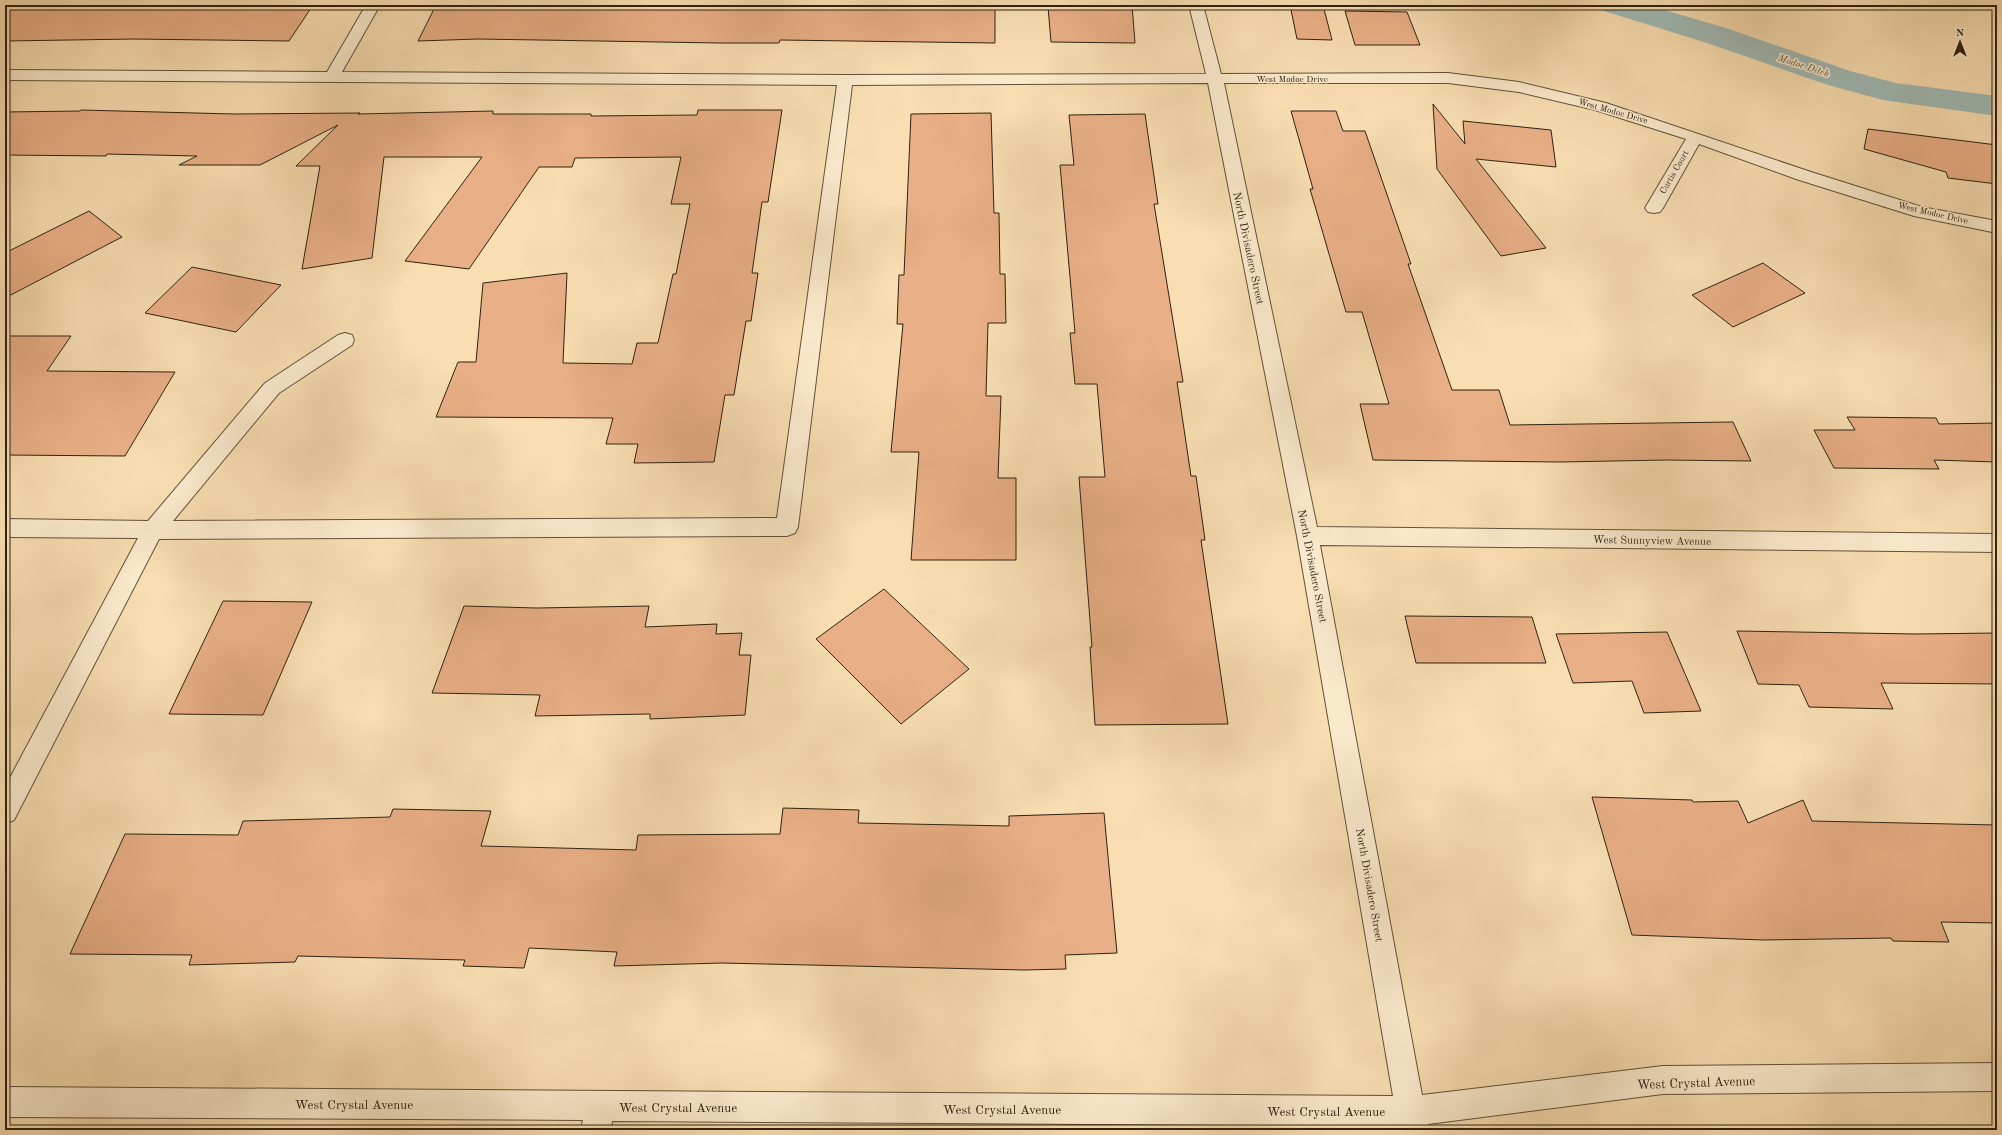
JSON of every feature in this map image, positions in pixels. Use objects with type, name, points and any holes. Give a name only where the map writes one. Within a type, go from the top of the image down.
[{"type":"street","points":[[332,77],[373,5]]},
{"type":"street","name":"North Divisadero Street","points":[[1196,5],[1214,79],[1308,536],[1413,1121]]},
{"type":"street","name":"West Modoc Drive","points":[[5,75],[845,80],[1448,78],[1534,90],[1600,106],[1695,137],[1805,176],[1920,212],[1997,227]]},
{"type":"street","points":[[5,528],[153,530],[787,527],[845,80]]},
{"type":"street","name":"Curtis Court","points":[[1654,208],[1695,137]]},
{"type":"street","points":[[5,812],[153,530],[272,388],[345,340]]},
{"type":"street","name":"West Sunnyview Avenue","points":[[1308,536],[1997,543]]},
{"type":"street","name":"West Crystal Avenue","points":[[5,1102],[598,1118],[1413,1121],[1663,1080],[1997,1077]]},
{"type":"building","points":[[5,5],[313,5],[289,41],[133,39],[5,41]]},
{"type":"building","points":[[436,5],[706,5],[705,7],[979,5],[979,8],[995,8],[995,43],[780,40],[779,43],[478,39],[418,41]]},
{"type":"building","points":[[1075,5],[1132,5],[1135,43],[1051,42],[1048,7],[1075,7]]},
{"type":"building","points":[[1290,5],[1323,5],[1332,40],[1297,39]]},
{"type":"building","points":[[1345,11],[1407,12],[1420,45],[1355,45]]},
{"type":"building","points":[[1433,104],[1465,144],[1463,121],[1551,130],[1556,167],[1476,159],[1546,248],[1501,256],[1437,169]]},
{"type":"building","points":[[81,110],[234,114],[360,113],[358,114],[493,111],[493,114],[591,114],[591,116],[697,115],[698,110],[782,110],[768,202],[762,202],[752,273],[758,273],[751,321],[746,321],[734,395],[725,395],[714,462],[634,463],[638,444],[606,444],[613,418],[436,417],[458,362],[476,362],[483,283],[567,273],[563,363],[632,364],[637,343],[658,343],[673,274],[676,274],[690,204],[671,204],[681,157],[575,158],[572,167],[539,167],[469,269],[405,261],[482,157],[384,157],[372,258],[302,269],[320,166],[296,166],[338,125],[260,165],[179,165],[197,156],[107,154],[106,156],[5,155],[5,112]]},
{"type":"building","points":[[1291,111],[1336,111],[1343,131],[1365,131],[1411,264],[1408,264],[1452,390],[1499,390],[1510,425],[1733,422],[1751,461],[1666,460],[1561,462],[1373,460],[1360,404],[1389,404],[1362,312],[1346,312],[1310,189],[1313,189]]},
{"type":"building","points":[[991,113],[994,213],[999,213],[1000,274],[1005,274],[1006,323],[988,323],[986,396],[1001,396],[998,478],[1016,478],[1016,560],[911,560],[919,452],[891,452],[903,324],[897,324],[899,275],[904,275],[911,114]]},
{"type":"building","points":[[1145,114],[1158,204],[1154,204],[1183,382],[1177,382],[1191,476],[1196,476],[1205,540],[1201,540],[1228,724],[1095,725],[1090,647],[1092,647],[1079,477],[1105,477],[1097,384],[1075,384],[1070,333],[1075,333],[1060,165],[1074,165],[1069,115]]},
{"type":"building","points":[[1868,129],[1997,145],[1997,184],[1948,178],[1946,172],[1864,149]]},
{"type":"building","points":[[89,211],[122,237],[5,298],[5,253]]},
{"type":"building","points":[[1763,263],[1805,293],[1733,327],[1692,295]]},
{"type":"building","points":[[192,267],[281,285],[236,332],[145,313]]},
{"type":"building","points":[[5,336],[71,336],[47,371],[175,372],[125,456],[5,455]]},
{"type":"building","points":[[1847,417],[1936,418],[1939,424],[1997,423],[1997,462],[1934,460],[1939,469],[1834,468],[1814,430],[1855,430]]},
{"type":"building","points":[[884,589],[969,669],[901,724],[816,639]]},
{"type":"building","points":[[223,601],[312,602],[263,715],[169,714]]},
{"type":"building","points":[[464,606],[537,608],[649,606],[645,627],[717,624],[716,634],[742,633],[739,655],[751,655],[745,715],[650,719],[650,714],[535,716],[540,695],[432,693]]},
{"type":"building","points":[[1405,616],[1532,617],[1546,663],[1416,663]]},
{"type":"building","points":[[1737,631],[1915,634],[1997,633],[1997,684],[1881,683],[1893,709],[1809,707],[1799,685],[1758,684]]},
{"type":"building","points":[[1667,632],[1701,711],[1644,713],[1632,681],[1573,683],[1556,634]]},
{"type":"building","points":[[1592,797],[1692,800],[1693,802],[1738,801],[1748,823],[1803,800],[1812,821],[1997,825],[1997,923],[1941,922],[1949,942],[1893,941],[1891,938],[1763,940],[1632,935]]},
{"type":"building","points":[[783,808],[859,810],[858,823],[1009,826],[1009,816],[1104,813],[1117,953],[1065,955],[1066,969],[1024,970],[722,963],[614,966],[617,952],[529,948],[524,968],[463,966],[465,960],[298,956],[295,962],[189,965],[192,955],[70,954],[125,834],[238,835],[243,821],[390,817],[393,809],[491,811],[481,846],[636,850],[638,835],[780,834]]},
{"type":"waterway","name":"Modoc Ditch","points":[[1615,5],[1715,35],[1839,78],[1894,93],[1997,106]]}]
